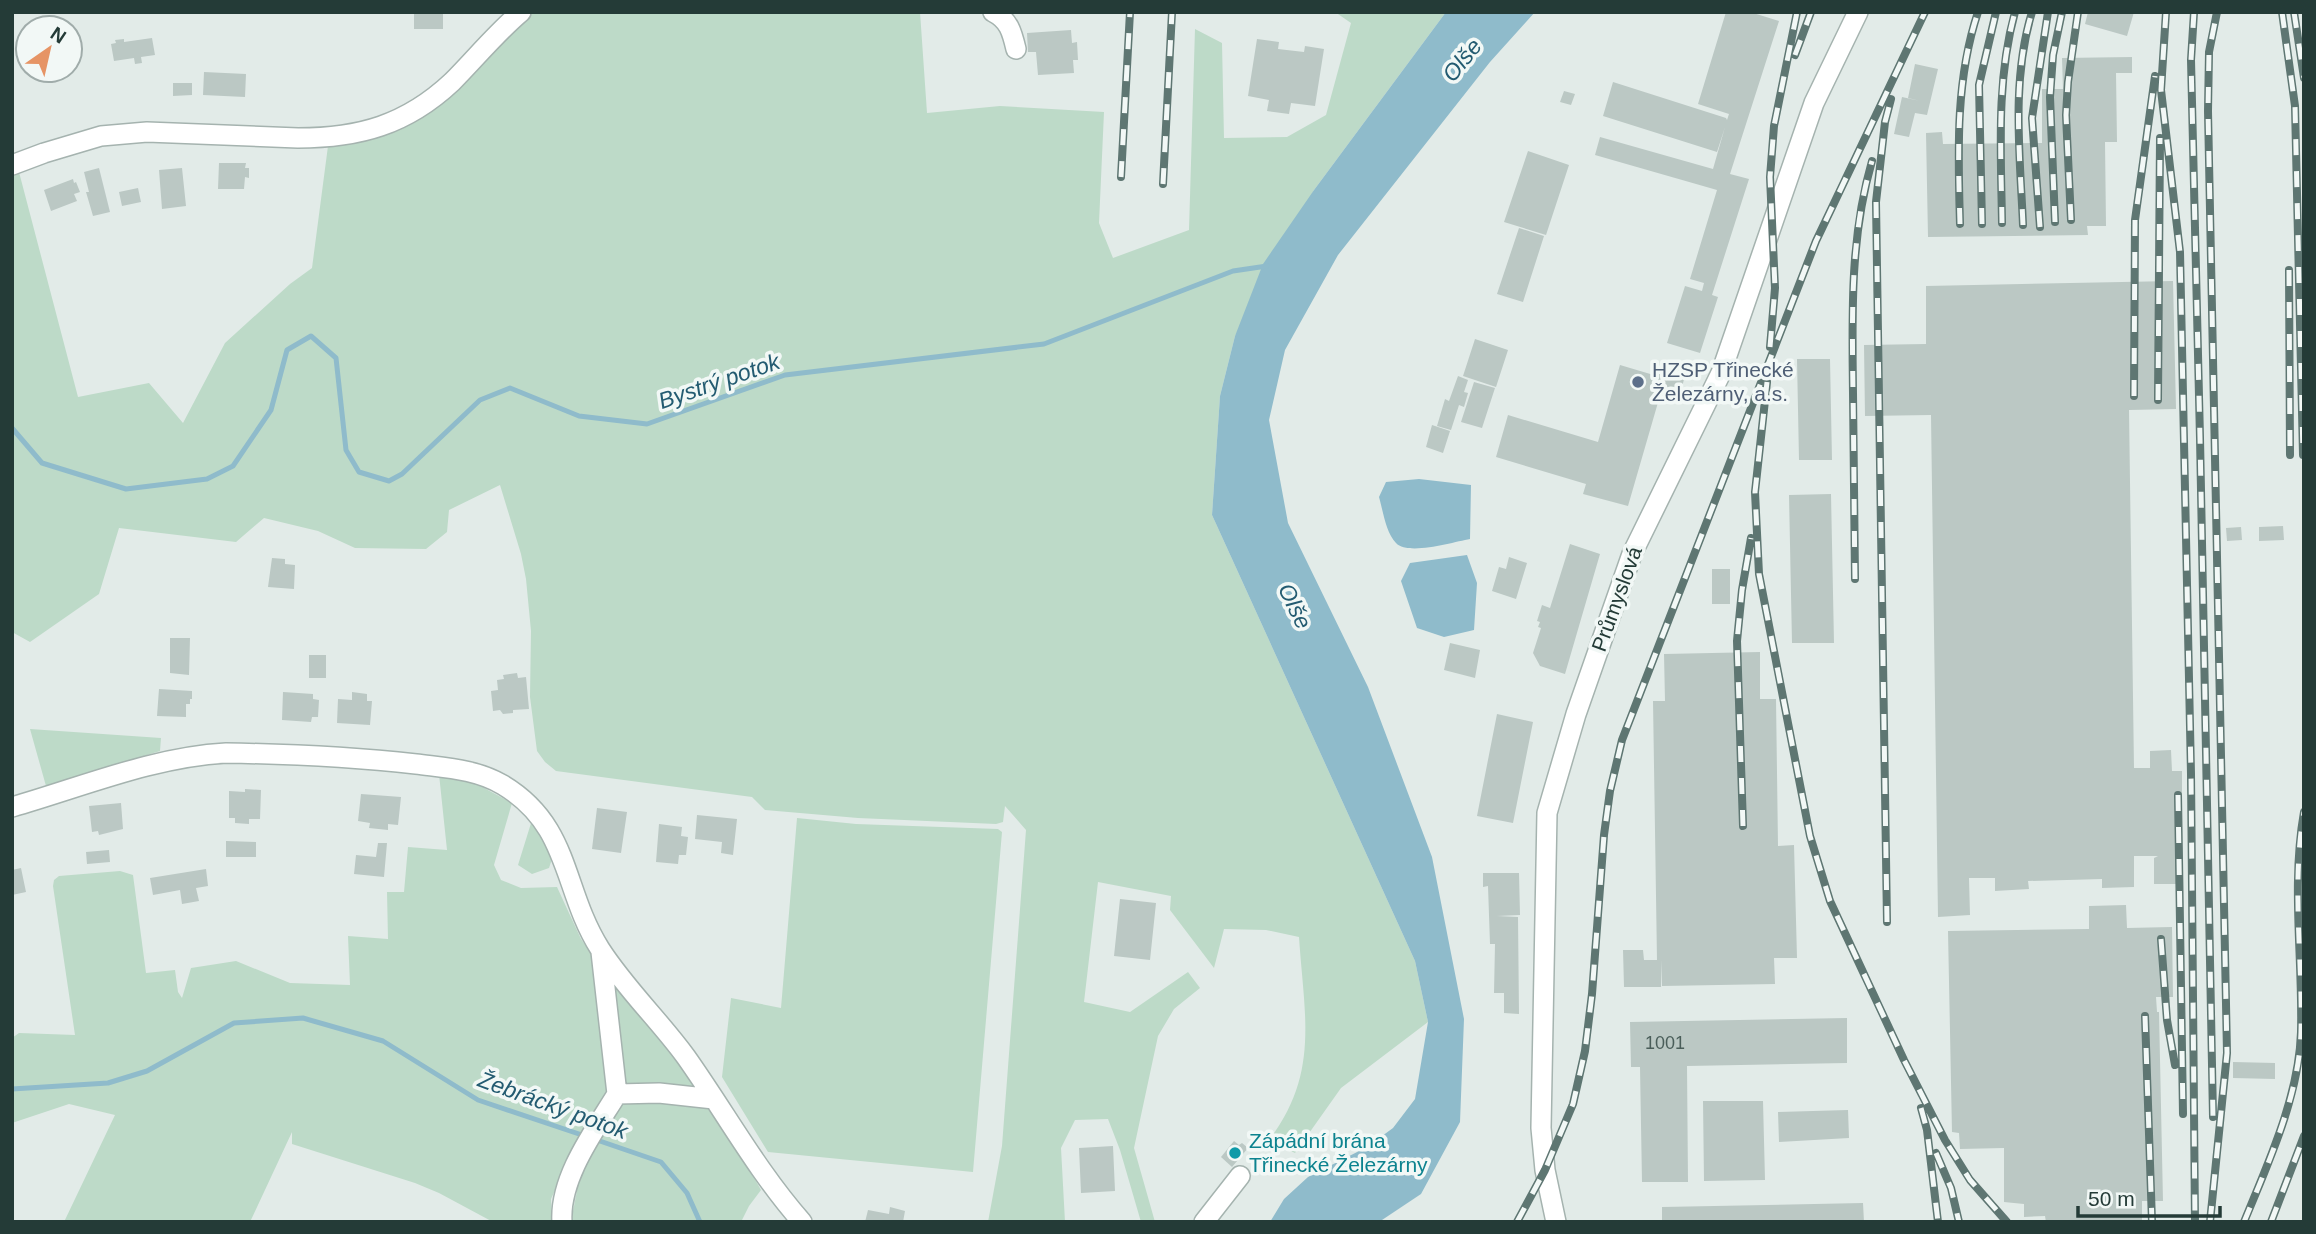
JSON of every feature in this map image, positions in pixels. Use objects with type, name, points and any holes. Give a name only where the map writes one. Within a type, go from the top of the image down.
[{"type":"street","points":[[12,165],[101,136],[147,132],[310,138],[360,134],[399,120],[429,102],[521,12]]},
{"type":"street","points":[[993,12],[1012,28],[1016,49]]},
{"type":"street","name":"Průmyslová","points":[[1556,1222],[1545,1170],[1541,1128],[1547,813],[1576,714],[1632,554],[1721,373],[1814,103],[1858,12]]},
{"type":"street","points":[[12,807],[156,764],[201,754],[258,753],[385,760],[449,767],[501,783],[523,798],[541,816],[560,852],[587,926],[601,951],[684,1055],[740,1140],[802,1222]]},
{"type":"street","points":[[562,1222],[566,1190],[582,1150],[617,1094],[601,951]]},
{"type":"street","points":[[617,1094],[659,1093],[714,1099]]},
{"type":"street","points":[[1204,1222],[1240,1176]]},
{"type":"green space","points":[[534,12],[920,12],[927,113],[1000,106],[1104,112],[1099,223],[1113,258],[1189,230],[1195,29],[1222,43],[1224,138],[1287,137],[1326,115],[1351,23],[1335,12],[1446,12],[1314,190],[1235,336],[1220,396],[1212,515],[1415,961],[1428,1022],[1341,1088],[1295,1153],[1269,1140],[1296,1091],[1302,1067],[1305,1018],[1299,937],[1266,930],[1224,929],[1214,968],[1170,910],[1171,896],[1098,882],[1084,1002],[1130,1012],[1188,972],[1200,988],[1174,1009],[1158,1036],[1134,1148],[1155,1222],[1141,1222],[1108,1119],[1075,1120],[1061,1148],[1065,1222],[988,1222],[1002,1146],[1026,830],[1005,806],[1003,822],[996,824],[858,818],[765,810],[752,797],[556,771],[537,751],[530,697],[531,631],[526,579],[500,485],[449,510],[447,532],[426,549],[355,548],[318,531],[264,518],[236,542],[119,528],[99,594],[30,642],[12,632],[12,175],[19,172],[78,397],[149,383],[183,423],[225,343],[290,284],[312,268],[328,146],[449,94]]},
{"type":"green space","points":[[30,729],[161,738],[160,751],[46,786]]},
{"type":"green space","points":[[439,774],[473,782],[512,803],[494,865],[501,880],[521,888],[557,887],[581,939],[677,1062],[731,1137],[761,1190],[741,1222],[571,1222],[579,1180],[597,1139],[579,1137],[551,1199],[552,1222],[493,1222],[415,1183],[292,1144],[292,1132],[250,1222],[64,1222],[115,1115],[69,1104],[12,1123],[12,1038],[19,1033],[75,1035],[54,880],[59,876],[120,871],[133,875],[146,973],[175,970],[178,992],[182,998],[191,968],[236,961],[290,983],[350,985],[348,936],[388,939],[387,892],[404,892],[408,847],[447,850]]},
{"type":"green space","points":[[797,818],[856,824],[998,829],[1002,832],[973,1172],[768,1152],[722,1077],[731,998],[781,1008]]},
{"type":"green space","points":[[532,820],[552,859],[549,868],[532,874],[518,865]]},
{"type":"water","name":"Olše","points":[[1446,12],[1535,12],[1490,62],[1338,255],[1285,350],[1269,420],[1288,523],[1368,687],[1432,857],[1464,1019],[1460,1122],[1421,1194],[1379,1222],[1270,1222],[1284,1199],[1308,1177],[1367,1147],[1393,1128],[1415,1099],[1428,1022],[1415,961],[1212,515],[1220,396],[1235,336],[1263,264],[1314,190]]},
{"type":"water","points":[[1419,479],[1471,485],[1470,539],[1420,548],[1402,547],[1396,543],[1387,528],[1379,497],[1386,482]]},
{"type":"water","points":[[1467,555],[1477,583],[1474,630],[1444,637],[1417,628],[1401,581],[1410,563]]},
{"type":"building","points":[[414,12],[443,12],[443,29],[414,29]]},
{"type":"building","points":[[1726,12],[1750,12],[1779,21],[1730,174],[1749,179],[1712,295],[1718,297],[1700,353],[1667,343],[1685,286],[1702,291],[1704,283],[1690,279],[1717,190],[1595,155],[1600,137],[1713,169],[1725,127],[1717,152],[1603,116],[1613,82],[1727,120],[1729,114],[1698,104]]},
{"type":"building","points":[[2088,12],[2134,12],[2127,36],[2085,24]]},
{"type":"building","points":[[1071,30],[1072,43],[1077,42],[1078,60],[1073,60],[1074,73],[1038,75],[1036,52],[1028,52],[1027,33]]},
{"type":"building","points":[[152,38],[155,55],[141,57],[142,63],[135,64],[134,58],[114,61],[111,44],[116,43],[115,40],[124,39],[124,42]]},
{"type":"building","points":[[1257,39],[1279,42],[1278,49],[1304,52],[1305,46],[1324,49],[1315,106],[1291,103],[1289,114],[1267,111],[1269,100],[1248,96]]},
{"type":"building","points":[[2132,57],[2132,73],[2116,73],[2117,142],[2105,142],[2106,226],[2087,226],[2088,235],[1928,237],[1926,133],[1942,132],[1943,144],[2042,143],[2042,89],[2063,89],[2062,58]]},
{"type":"building","points":[[1915,64],[1938,69],[1927,115],[1915,113],[1909,137],[1894,134],[1902,97],[1920,101],[1908,98]]},
{"type":"building","points":[[204,72],[246,74],[245,97],[203,95]]},
{"type":"building","points":[[173,83],[192,83],[192,95],[173,96]]},
{"type":"building","points":[[1564,91],[1575,94],[1571,105],[1560,102]]},
{"type":"building","points":[[1528,151],[1569,165],[1546,235],[1504,222]]},
{"type":"building","points":[[219,163],[246,163],[249,178],[245,177],[244,189],[218,189]]},
{"type":"building","points":[[99,168],[110,212],[93,216],[84,172]]},
{"type":"building","points":[[182,168],[186,206],[162,209],[159,170]]},
{"type":"building","points":[[73,179],[80,192],[74,194],[77,201],[51,211],[44,190]]},
{"type":"building","points":[[138,188],[141,202],[122,206],[119,192]]},
{"type":"building","points":[[1519,228],[1544,236],[1523,302],[1497,294]]},
{"type":"building","points":[[2173,281],[2176,409],[2129,410],[2134,768],[2150,768],[2150,751],[2171,750],[2172,771],[2182,771],[2182,884],[2154,884],[2154,858],[2158,856],[2134,856],[2134,887],[2102,888],[2102,879],[2028,881],[2029,889],[1995,891],[1995,878],[1969,878],[1970,915],[1938,917],[1931,415],[1865,416],[1864,345],[1926,344],[1926,286]]},
{"type":"building","points":[[1475,339],[1508,350],[1496,387],[1463,376]]},
{"type":"building","points":[[1797,359],[1830,359],[1832,460],[1799,460]]},
{"type":"building","points":[[1620,365],[1657,376],[1658,372],[1684,379],[1681,392],[1677,391],[1673,404],[1659,399],[1628,506],[1583,494],[1586,484],[1496,457],[1508,415],[1598,442]]},
{"type":"building","points":[[1458,376],[1468,380],[1464,392],[1468,393],[1464,407],[1459,405],[1451,430],[1437,426],[1445,399],[1449,401]]},
{"type":"building","points":[[1474,382],[1495,388],[1482,428],[1461,422]]},
{"type":"building","points":[[1432,425],[1450,431],[1443,453],[1426,447]]},
{"type":"building","points":[[1831,494],[1834,643],[1792,643],[1789,495]]},
{"type":"building","points":[[2283,526],[2284,540],[2259,541],[2259,527]]},
{"type":"building","points":[[2241,527],[2242,540],[2227,541],[2226,528]]},
{"type":"building","points":[[1570,544],[1600,554],[1565,674],[1540,666],[1533,653],[1541,628],[1538,627],[1540,622],[1537,621],[1542,605],[1550,608]]},
{"type":"building","points":[[1509,557],[1527,563],[1516,599],[1492,591],[1499,567],[1506,569]]},
{"type":"building","points":[[272,558],[285,559],[285,564],[295,565],[294,589],[268,587]]},
{"type":"building","points":[[1712,569],[1730,569],[1730,604],[1712,604]]},
{"type":"building","points":[[170,638],[190,638],[189,675],[170,673]]},
{"type":"building","points":[[1450,643],[1480,650],[1475,678],[1444,670]]},
{"type":"building","points":[[1760,652],[1760,699],[1776,699],[1778,846],[1794,845],[1797,958],[1774,958],[1775,984],[1662,986],[1662,960],[1661,987],[1624,987],[1623,950],[1643,950],[1644,960],[1657,960],[1653,701],[1665,701],[1664,654]]},
{"type":"building","points":[[309,655],[326,655],[326,678],[309,678]]},
{"type":"building","points":[[517,673],[518,678],[526,677],[529,709],[503,714],[500,710],[493,711],[491,691],[498,690],[497,680],[504,679],[503,675]]},
{"type":"building","points":[[159,689],[192,691],[190,704],[186,704],[186,717],[157,716]]},
{"type":"building","points":[[283,692],[313,694],[313,699],[319,700],[318,717],[312,717],[311,722],[282,720]]},
{"type":"building","points":[[352,692],[367,694],[367,701],[372,701],[370,725],[337,723],[338,699],[352,700]]},
{"type":"building","points":[[1497,714],[1533,722],[1513,823],[1477,816]]},
{"type":"building","points":[[245,789],[261,790],[260,819],[249,819],[249,824],[235,823],[235,818],[229,818],[229,791],[245,792]]},
{"type":"building","points":[[361,794],[401,797],[398,825],[388,824],[388,830],[369,828],[370,823],[358,821]]},
{"type":"building","points":[[121,803],[123,829],[99,835],[98,831],[92,832],[89,806]]},
{"type":"building","points":[[597,808],[627,812],[621,853],[592,849]]},
{"type":"building","points":[[697,815],[737,819],[733,855],[721,853],[722,842],[695,839]]},
{"type":"building","points":[[659,824],[682,827],[681,836],[688,837],[686,855],[679,855],[678,864],[656,862]]},
{"type":"building","points":[[226,841],[256,842],[256,857],[226,857]]},
{"type":"building","points":[[378,843],[387,843],[384,877],[354,874],[356,855],[376,857]]},
{"type":"building","points":[[109,850],[110,862],[87,864],[86,852]]},
{"type":"building","points":[[21,868],[26,892],[12,895],[12,870]]},
{"type":"building","points":[[206,869],[208,886],[196,888],[199,901],[182,904],[180,890],[153,895],[150,878]]},
{"type":"building","points":[[1483,873],[1519,873],[1520,915],[1497,916],[1518,917],[1519,1014],[1504,1013],[1504,993],[1494,993],[1495,944],[1490,944],[1488,886],[1483,887]]},
{"type":"building","points":[[1120,899],[1156,903],[1150,960],[1114,956]]},
{"type":"building","points":[[2126,905],[2127,928],[2172,927],[2173,997],[2156,997],[2159,1012],[2163,1201],[2142,1201],[2142,1222],[2046,1222],[2045,1216],[2024,1217],[2024,1204],[2004,1202],[2004,1148],[1960,1149],[1959,1133],[1952,1132],[1948,931],[2089,929],[2089,906]]},
{"type":"building","points":[[1847,1018],[1847,1063],[1687,1066],[1688,1182],[1642,1182],[1640,1067],[1631,1067],[1630,1022]]},
{"type":"building","points":[[2233,1062],[2275,1063],[2275,1079],[2233,1078]]},
{"type":"building","points":[[1703,1101],[1763,1101],[1765,1180],[1704,1181]]},
{"type":"building","points":[[1848,1110],[1849,1138],[1779,1142],[1778,1112]]},
{"type":"building","name":"Zápádní brána Třinecké Železárny","points":[[1234,1141],[1248,1148],[1232,1167],[1221,1157]]},
{"type":"building","points":[[1113,1146],[1115,1191],[1081,1193],[1079,1148]]},
{"type":"building","points":[[1863,1203],[1864,1222],[1662,1222],[1662,1207]]},
{"type":"building","points":[[890,1207],[905,1211],[903,1222],[865,1222],[868,1210],[889,1214]]},
{"type":"waterway","name":"Bystrý potok","points":[[12,428],[42,463],[126,489],[207,479],[233,466],[271,410],[287,350],[311,336],[336,358],[346,450],[359,472],[389,481],[402,474],[480,400],[510,388],[579,416],[647,424],[785,375],[1044,344],[1233,271],[1267,266]]},
{"type":"waterway","name":"Žebrácký potok","points":[[12,1089],[108,1083],[147,1071],[234,1023],[303,1018],[383,1041],[478,1100],[585,1136]]},
{"type":"waterway","name":"Žebrácký potok","points":[[594,1139],[661,1162],[687,1193],[700,1222]]},
{"type":"railway","points":[[1121,177],[1130,12]]},
{"type":"railway","points":[[1163,184],[1172,12]]},
{"type":"railway","points":[[1770,347],[1775,288],[1770,177],[1774,126],[1797,12]]},
{"type":"railway","points":[[1795,55],[1811,12]]},
{"type":"railway","points":[[1517,1222],[1545,1170],[1573,1104],[1585,1051],[1604,835],[1610,791],[1622,740],[1816,241],[1925,12]]},
{"type":"railway","points":[[1960,224],[1959,144],[1962,91],[1965,64],[1978,12]]},
{"type":"railway","points":[[1982,224],[1979,85],[1996,12]]},
{"type":"railway","points":[[2002,223],[2002,90],[2015,12]]},
{"type":"railway","points":[[2023,225],[2019,91],[2025,38],[2032,12]]},
{"type":"railway","points":[[2040,227],[2032,118],[2048,12]]},
{"type":"railway","points":[[2055,222],[2050,97],[2053,55],[2062,12]]},
{"type":"railway","points":[[2071,220],[2066,115],[2078,12]]},
{"type":"railway","points":[[2166,12],[2161,90],[2180,252],[2191,774],[2195,1222]]},
{"type":"railway","points":[[2194,12],[2191,60],[2213,1117]]},
{"type":"railway","points":[[2210,1222],[2227,1053],[2208,111],[2209,52],[2217,12]]},
{"type":"railway","points":[[2282,12],[2295,106],[2303,455]]},
{"type":"railway","points":[[2294,12],[2304,78]]},
{"type":"railway","points":[[2134,396],[2135,220],[2155,76]]},
{"type":"railway","points":[[1887,922],[1876,202],[1885,122],[1891,99]]},
{"type":"railway","points":[[2158,400],[2160,138]]},
{"type":"railway","points":[[1855,579],[1852,334],[1854,276],[1860,218],[1872,161]]},
{"type":"railway","points":[[2289,270],[2290,455]]},
{"type":"railway","points":[[1767,382],[1755,492],[1759,574],[1810,836],[1830,901],[1904,1060],[1945,1140],[1970,1180],[2007,1222]]},
{"type":"railway","points":[[1743,826],[1737,641],[1751,538]]},
{"type":"railway","points":[[2178,795],[2183,1114]]},
{"type":"railway","points":[[2244,1222],[2281,1129],[2295,1081],[2299,1056],[2301,1005],[2298,867],[2304,812]]},
{"type":"railway","points":[[2161,939],[2167,1020],[2175,1065]]},
{"type":"railway","points":[[2145,1016],[2152,1222]]},
{"type":"railway","points":[[1921,1108],[1927,1130],[1938,1222]]},
{"type":"railway","points":[[2271,1222],[2304,1136]]},
{"type":"railway","points":[[1936,1153],[1951,1188],[1959,1222]]},
{"type":"place","name":"HZSP Třinecké Železárny, a.s.","points":[[1638,382]]},
{"type":"place","name":"Zápádní brána Třinecké Železárny","points":[[1235,1153]]}]
